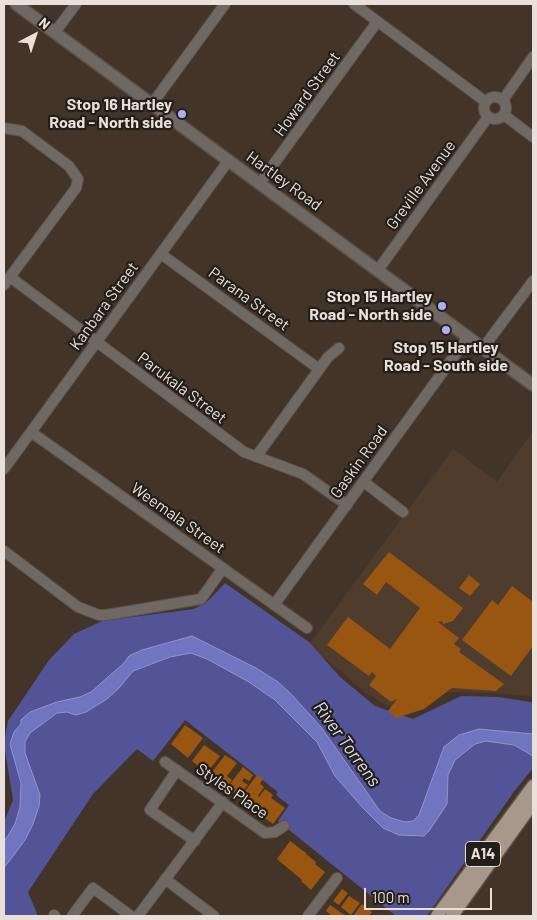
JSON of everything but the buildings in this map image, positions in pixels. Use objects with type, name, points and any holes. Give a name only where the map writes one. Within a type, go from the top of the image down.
[{"type":"main road","name":"A14","points":[[437,916],[532,796]]},
{"type":"main road","name":"A14","points":[[452,916],[532,796]]},
{"type":"street","name":"Hartley Road","points":[[16,4],[533,385]]},
{"type":"street","points":[[55,32],[76,4]]},
{"type":"street","points":[[152,104],[225,4]]},
{"type":"street","points":[[354,4],[486,102]]},
{"type":"street","name":"Howard Street","points":[[260,183],[377,22]]},
{"type":"street","points":[[503,100],[533,57]]},
{"type":"street","points":[[494,97],[503,100],[507,107],[504,115],[498,120],[488,117],[484,112],[486,102],[494,97]]},
{"type":"street","points":[[504,115],[533,136]]},
{"type":"street","name":"Greville Avenue","points":[[378,270],[488,117]]},
{"type":"street","points":[[4,128],[22,131],[70,166],[78,178],[76,188],[7,281]]},
{"type":"street","name":"Kanbara Street","points":[[4,469],[228,160]]},
{"type":"street","name":"Parana Street","points":[[161,254],[319,369]]},
{"type":"street","name":"Parukala Street","points":[[7,281],[96,342],[244,452],[304,474],[347,505]]},
{"type":"street","points":[[483,348],[533,281]]},
{"type":"street","name":"Gaskin Road","points":[[274,604],[468,337]]},
{"type":"street","points":[[256,457],[328,357],[339,348]]},
{"type":"street","name":"Weemala Street","points":[[30,432],[307,628]]},
{"type":"street","points":[[364,482],[404,512]]},
{"type":"street","points":[[4,551],[78,607],[99,615],[201,598],[223,568]]},
{"type":"street","name":"Styles Place","points":[[165,762],[265,833],[275,832],[284,826]]},
{"type":"street","points":[[177,770],[150,810],[195,841]]},
{"type":"street","points":[[138,916],[223,802]]},
{"type":"street","points":[[313,914],[337,878]]},
{"type":"street","points":[[165,879],[214,916]]},
{"type":"street","points":[[72,916],[93,888],[131,916]]},
{"type":"shaded area","points":[[533,431],[533,699],[530,696],[447,692],[399,713],[366,693],[308,646],[453,449],[497,482]]},
{"type":"shaded area","points":[[225,583],[309,642],[340,677],[375,706],[413,719],[461,696],[498,697],[531,702],[533,704],[533,768],[513,793],[427,916],[396,916],[278,821],[289,805],[276,795],[278,792],[185,720],[153,761],[137,749],[93,794],[28,892],[38,916],[4,916],[4,822],[13,800],[4,744],[8,721],[49,660],[74,634],[102,621],[194,609],[209,600]]},
{"type":"water","name":"River Torrens","points":[[192,636],[256,668],[278,682],[321,727],[380,811],[391,818],[405,822],[413,821],[419,815],[444,747],[459,735],[479,729],[533,734],[533,756],[514,745],[486,741],[475,744],[455,760],[448,775],[447,804],[429,831],[424,836],[399,835],[383,828],[363,808],[335,776],[317,742],[275,700],[249,682],[207,659],[191,653],[170,657],[133,671],[107,699],[86,712],[76,715],[67,712],[57,713],[30,733],[25,742],[25,753],[40,795],[39,806],[25,840],[4,868],[4,842],[15,824],[20,807],[21,783],[10,744],[14,732],[21,724],[21,720],[30,712],[91,692],[124,663],[129,656],[142,650]]},
{"type":"place","name":"Stop 16 Hartley Road - North side","points":[[182,114]]},
{"type":"place","name":"Stop 15 Hartley Road - North side","points":[[442,306]]},
{"type":"place","name":"Stop 15 Hartley Road - South side","points":[[446,330]]}]
